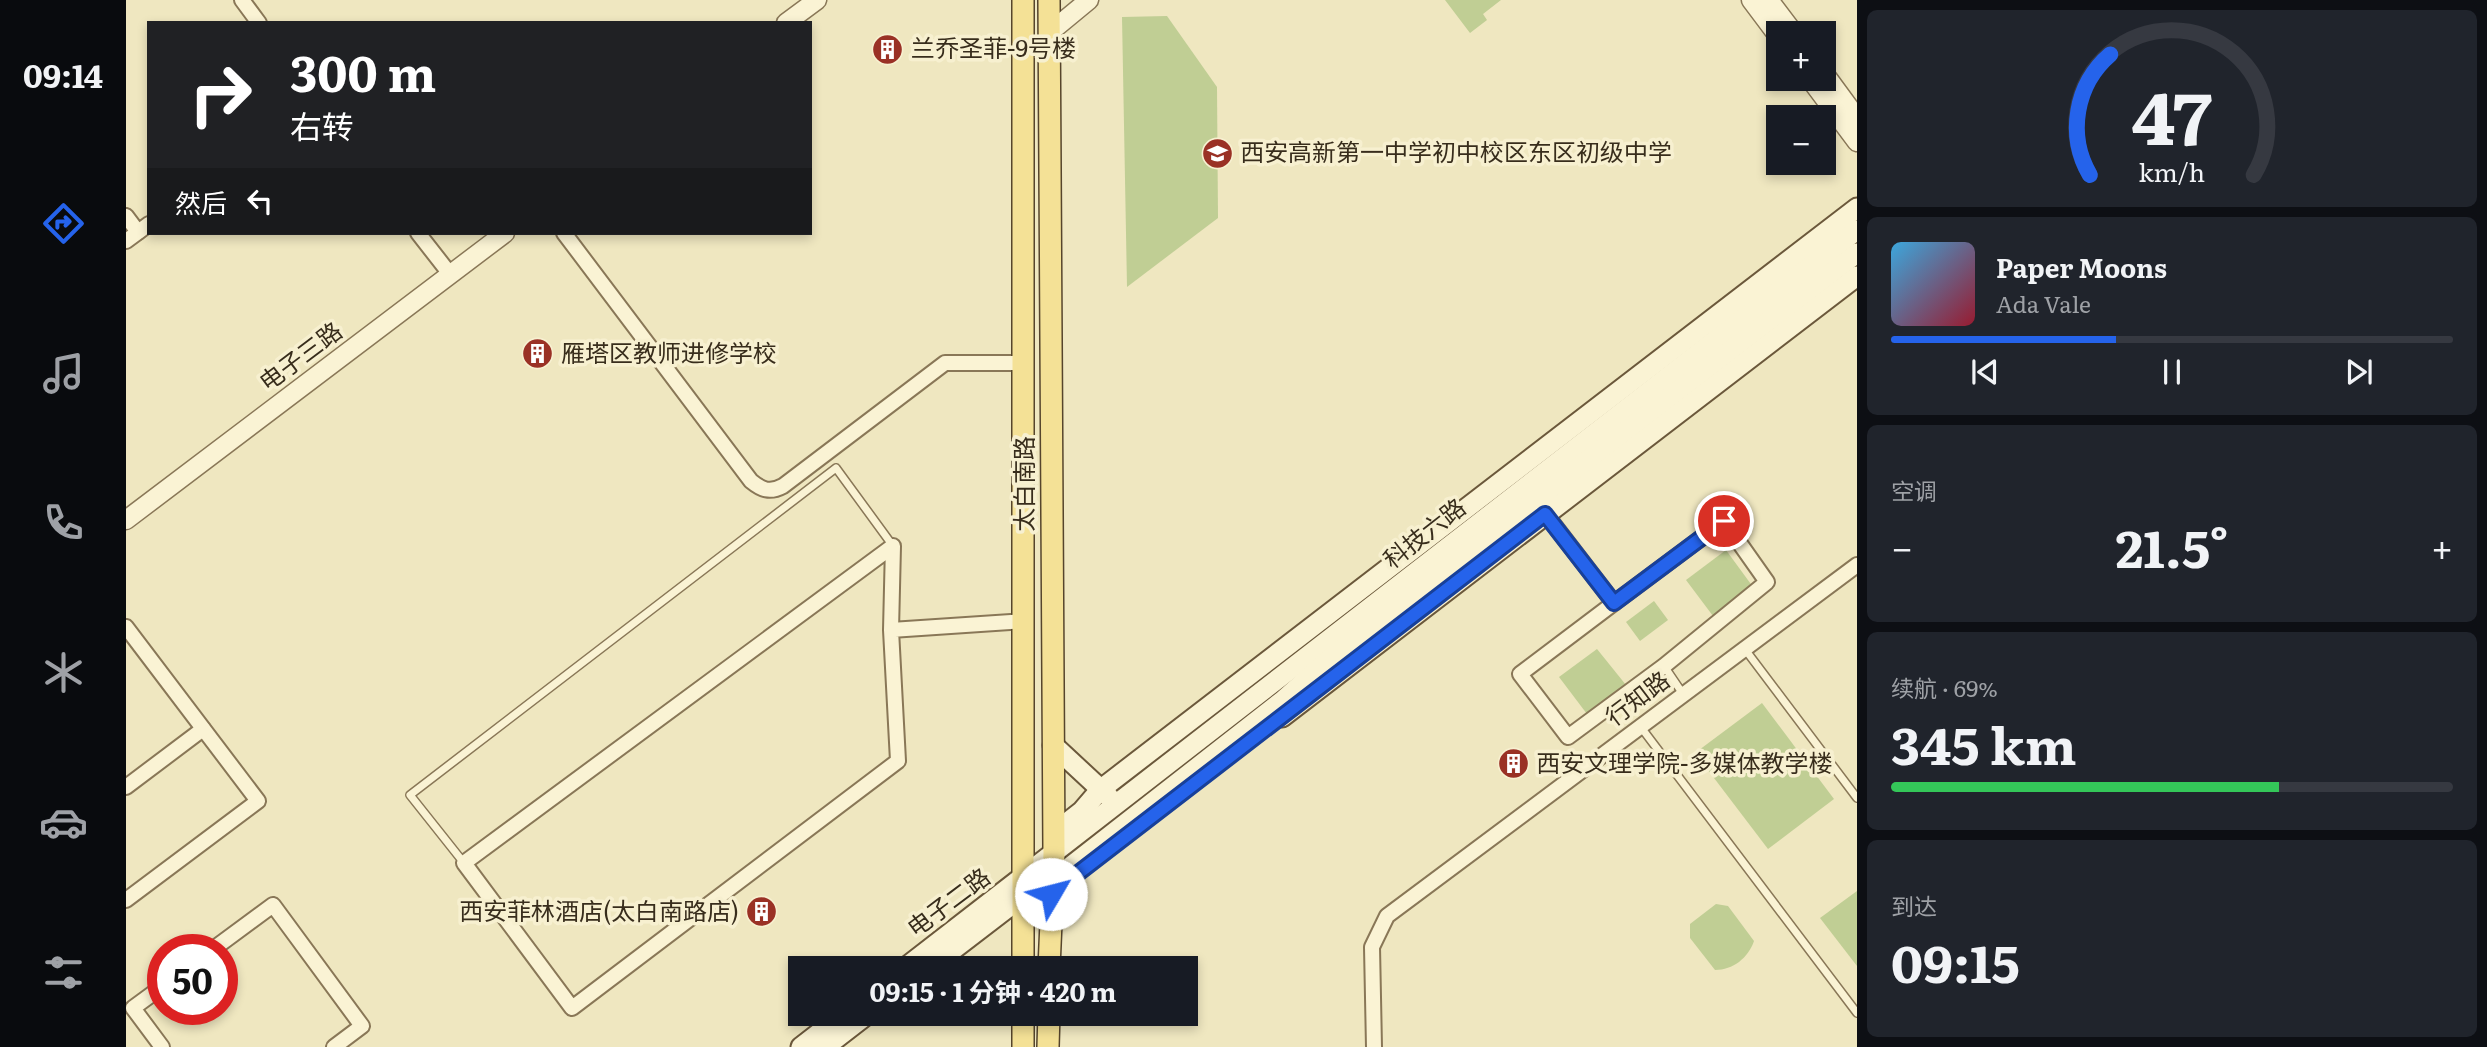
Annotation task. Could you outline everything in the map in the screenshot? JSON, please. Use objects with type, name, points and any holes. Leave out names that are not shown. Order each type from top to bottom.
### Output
[{"type":"main road","name":"太白南路","points":[[1023,0],[1023,956]]},
{"type":"main road","name":"太白南路","points":[[1049,956],[1054,844],[1049,33],[1053,3]]},
{"type":"main road","points":[[1054,844],[1100,790],[1857,208]]},
{"type":"main road","name":"科技六路","points":[[1535,500],[1857,230]]},
{"type":"main road","name":"科技六路","points":[[1023,887],[1054,844],[1118,803],[1535,500],[1857,253]]},
{"type":"main road","points":[[1023,887],[1051,887],[1535,500],[1857,276]]},
{"type":"main road","points":[[1053,745],[1100,790],[1118,803]]},
{"type":"main road","name":"电子二路","points":[[922,956],[1023,887]]},
{"type":"main road","name":"电子二路","points":[[943,956],[1023,887]]},
{"type":"main road","points":[[801,1047],[828,1026]]},
{"type":"main road","points":[[825,1047],[853,1026]]},
{"type":"main road","points":[[1023,1026],[1023,1047]]},
{"type":"main road","points":[[1048,1026],[1048,1047]]},
{"type":"street","points":[[242,0],[258,21]]},
{"type":"street","points":[[789,21],[817,0]]},
{"type":"street","points":[[1049,33],[1088,0]]},
{"type":"street","points":[[1751,0],[1767,21]]},
{"type":"street","points":[[1769,0],[1785,21]]},
{"type":"street","points":[[1836,89],[1857,118]]},
{"type":"street","points":[[1819,91],[1857,142]]},
{"type":"street","points":[[126,216],[143,228],[126,241]]},
{"type":"street","points":[[420,235],[450,274]]},
{"type":"street","name":"电子三路","points":[[126,520],[502,235]]},
{"type":"street","points":[[566,235],[743,470],[762,490],[774,491],[783,486],[945,363],[1024,363]]},
{"type":"street","points":[[1535,500],[1614,603]]},
{"type":"street","points":[[1724,521],[1767,582],[1664,666],[1568,737],[1520,674],[1614,603],[1724,521]]},
{"type":"street","points":[[893,546],[891,630],[898,761],[572,1008],[464,863],[893,546]]},
{"type":"street","name":"行知路","points":[[1374,1047],[1372,947],[1387,916],[1857,565]]},
{"type":"street","points":[[891,630],[1024,621]]},
{"type":"street","points":[[126,628],[258,801],[126,900]]},
{"type":"street","points":[[126,787],[203,729]]},
{"type":"street","points":[[234,934],[273,905],[362,1026],[334,1047]]},
{"type":"street","points":[[147,998],[133,1008],[162,1047]]},
{"type":"lane","points":[[464,863],[410,795],[836,468],[893,546]]},
{"type":"lane","points":[[1744,648],[1857,798]]},
{"type":"lane","points":[[1664,666],[1683,694]]},
{"type":"lane","points":[[1640,726],[1857,1013]]},
{"type":"green space","points":[[1445,0],[1501,0],[1483,14],[1487,20],[1470,33]]},
{"type":"green space","points":[[1167,16],[1217,87],[1218,218],[1127,287],[1122,17]]},
{"type":"green space","points":[[1726,550],[1753,587],[1713,616],[1686,580]]},
{"type":"green space","points":[[1654,601],[1668,620],[1640,641],[1626,622]]},
{"type":"green space","points":[[1597,649],[1626,685],[1587,714],[1559,677]]},
{"type":"green space","points":[[1762,703],[1834,799],[1768,849],[1695,753]]},
{"type":"green space","points":[[1857,891],[1857,966],[1820,918]]},
{"type":"green space","points":[[1716,904],[1728,906],[1754,941],[1739,962],[1728,968],[1715,970],[1690,938],[1690,924]]},
{"type":"place","name":"兰乔圣菲-9号楼","points":[[888,49]]},
{"type":"place","name":"西安高新第一中学初中校区东区初级中学","points":[[1217,153]]},
{"type":"place","name":"雁塔区教师进修学校","points":[[538,354]]},
{"type":"place","name":"西安文理学院-多媒体教学楼","points":[[1513,764]]},
{"type":"place","name":"西安菲林酒店(太白南路店)","points":[[762,912]]},
{"type":"route","points":[[1051,894],[1545,514],[1614,603],[1724,521]]}]
